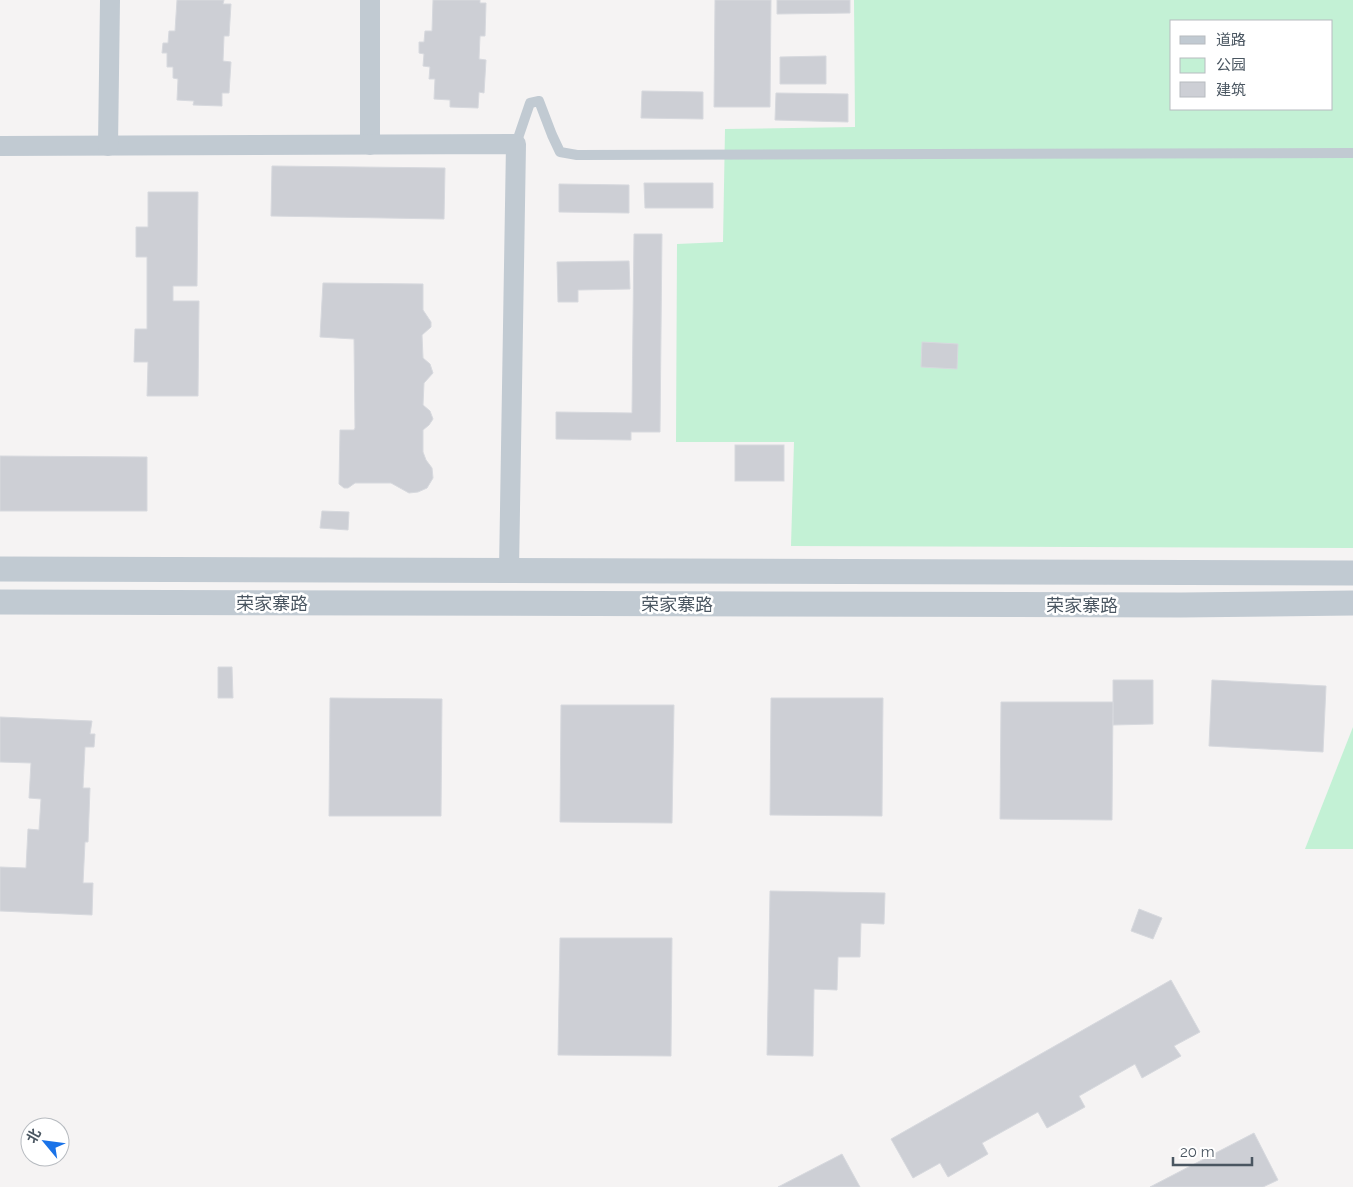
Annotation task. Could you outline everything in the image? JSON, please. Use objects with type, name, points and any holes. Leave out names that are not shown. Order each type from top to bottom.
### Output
[{"type":"street","points":[[108,146],[110,0]]},
{"type":"street","points":[[370,0],[370,145]]},
{"type":"street","points":[[0,146],[516,144],[509,570]]},
{"type":"street","name":"荣家寨路","points":[[0,569],[1353,573]]},
{"type":"street","name":"荣家寨路","points":[[0,602],[1142,605],[1353,603]]},
{"type":"lane","points":[[516,144],[530,103],[539,101],[560,152],[576,155],[1353,153]]},
{"type":"green space","points":[[854,0],[1353,0],[1353,548],[791,546],[794,442],[676,442],[677,244],[723,242],[725,129],[855,127]]},
{"type":"green space","points":[[1353,727],[1353,849],[1305,849]]},
{"type":"building","points":[[177,0],[224,0],[223,4],[231,4],[229,36],[224,36],[223,61],[231,62],[229,93],[222,93],[222,106],[193,105],[194,101],[177,100],[178,79],[173,78],[173,67],[167,67],[167,53],[162,53],[163,43],[168,43],[169,31],[175,31]]},
{"type":"building","points":[[433,0],[480,0],[480,3],[486,3],[485,36],[480,36],[479,59],[486,60],[484,93],[479,92],[478,108],[450,107],[450,100],[434,99],[435,79],[429,79],[430,67],[423,66],[424,54],[419,53],[419,42],[424,42],[425,31],[432,31]]},
{"type":"building","points":[[715,0],[771,0],[770,107],[714,107]]},
{"type":"building","points":[[777,0],[850,0],[850,13],[777,14]]},
{"type":"building","points":[[826,56],[826,84],[780,84],[780,57]]},
{"type":"building","points":[[642,91],[703,92],[703,119],[641,118]]},
{"type":"building","points":[[776,93],[848,94],[848,122],[775,120]]},
{"type":"building","points":[[272,166],[445,168],[444,219],[271,216]]},
{"type":"building","points":[[644,183],[713,183],[713,208],[645,208]]},
{"type":"building","points":[[559,184],[629,185],[629,213],[559,212]]},
{"type":"building","points":[[148,192],[198,192],[197,286],[173,286],[173,301],[199,301],[198,396],[147,396],[148,362],[134,362],[135,329],[147,329],[147,257],[136,257],[136,227],[148,227]]},
{"type":"building","points":[[634,234],[662,234],[660,432],[631,432],[631,440],[556,439],[556,412],[632,413]]},
{"type":"building","points":[[629,261],[630,289],[578,290],[578,302],[558,302],[557,262]]},
{"type":"building","points":[[323,283],[423,284],[423,310],[431,322],[431,327],[422,335],[423,358],[430,364],[433,373],[424,383],[423,405],[430,411],[433,419],[423,430],[423,452],[432,468],[433,478],[427,488],[409,493],[391,483],[355,483],[348,488],[344,488],[339,484],[340,430],[354,430],[355,428],[354,339],[320,337]]},
{"type":"building","points":[[922,342],[958,344],[957,369],[921,367]]},
{"type":"building","points":[[735,445],[784,445],[784,481],[735,481]]},
{"type":"building","points":[[0,456],[147,457],[147,511],[0,511]]},
{"type":"building","points":[[322,511],[349,512],[348,530],[320,528]]},
{"type":"building","points":[[218,667],[232,667],[233,698],[218,698]]},
{"type":"building","points":[[1113,680],[1153,680],[1153,724],[1113,725]]},
{"type":"building","points":[[1212,680],[1326,686],[1323,752],[1209,746]]},
{"type":"building","points":[[330,698],[442,699],[441,816],[329,816]]},
{"type":"building","points":[[771,698],[883,698],[882,816],[770,815]]},
{"type":"building","points":[[1001,702],[1113,702],[1112,820],[1000,819]]},
{"type":"building","points":[[561,705],[674,705],[672,823],[560,822]]},
{"type":"building","points":[[0,717],[92,721],[90,734],[95,734],[94,747],[85,747],[83,788],[90,788],[88,842],[85,842],[83,883],[93,883],[92,915],[0,911],[0,867],[26,868],[28,829],[39,830],[41,799],[29,798],[31,763],[0,762]]},
{"type":"building","points":[[770,891],[885,893],[884,924],[861,923],[860,957],[838,957],[837,990],[814,989],[813,1056],[767,1055]]},
{"type":"building","points":[[1139,909],[1162,918],[1153,939],[1131,931]]},
{"type":"building","points":[[560,938],[672,938],[671,1056],[558,1055]]},
{"type":"building","points":[[1171,980],[1200,1032],[1174,1046],[1181,1056],[1142,1078],[1135,1064],[1079,1096],[1085,1107],[1047,1128],[1038,1112],[982,1143],[988,1154],[948,1177],[940,1163],[913,1178],[891,1139]]},
{"type":"building","points":[[1254,1133],[1278,1180],[1263,1187],[1150,1187]]},
{"type":"building","points":[[842,1154],[860,1187],[778,1187]]}]
